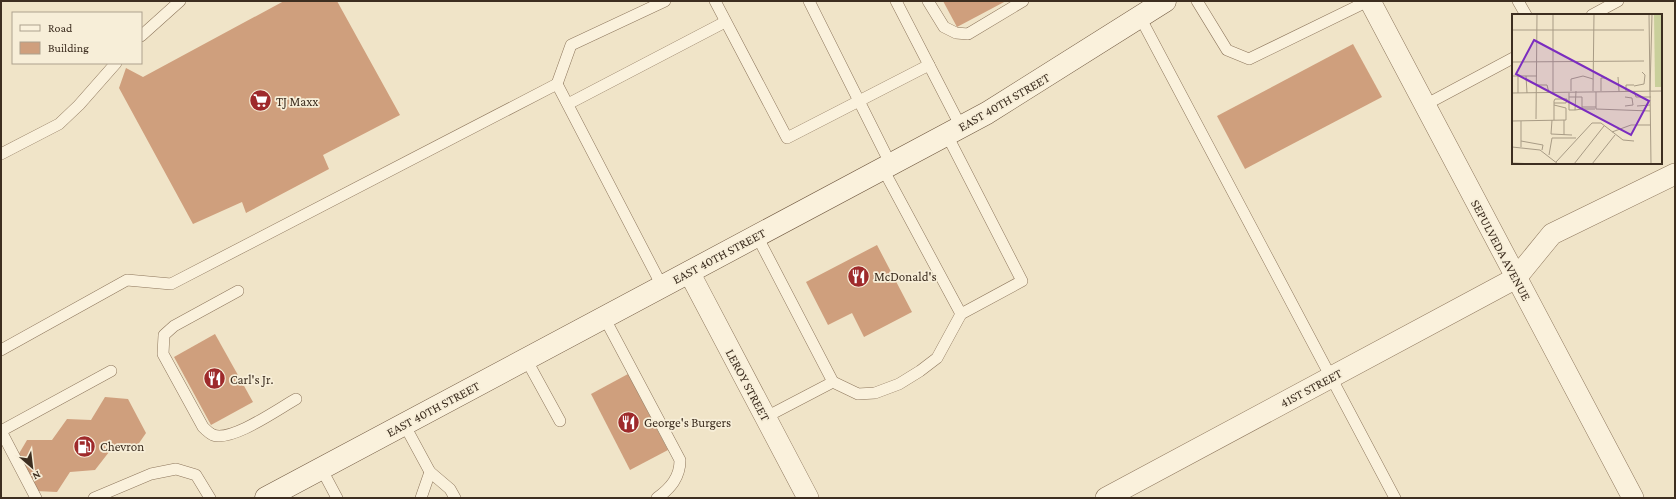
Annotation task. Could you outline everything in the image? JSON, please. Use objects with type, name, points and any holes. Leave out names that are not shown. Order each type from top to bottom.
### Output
[{"type":"main road","name":"EAST 40TH STREET","points":[[266,498],[954,131],[1052,74],[1165,1]]},
{"type":"street","name":"SEPULVEDA AVENUE","points":[[1369,1],[1633,498]]},
{"type":"street","points":[[1516,278],[1552,234],[1675,174]]},
{"type":"street","name":"LEROY STREET","points":[[689,272],[808,498]]},
{"type":"street","name":"41ST STREET","points":[[1106,498],[1516,278]]},
{"type":"lane","points":[[142,35],[180,1]]},
{"type":"lane","points":[[1,350],[127,280],[171,284],[557,84],[571,45],[665,1]]},
{"type":"lane","points":[[715,1],[787,138],[929,65]]},
{"type":"lane","points":[[809,1],[859,101],[887,167],[961,314]]},
{"type":"lane","points":[[756,236],[833,382],[858,394],[875,393],[899,384],[937,358],[961,314],[1022,282],[954,131],[929,65],[896,1]]},
{"type":"lane","points":[[928,1],[944,28],[956,33],[968,34],[1023,1]]},
{"type":"lane","points":[[1197,1],[1227,50],[1249,59],[1369,1]]},
{"type":"lane","points":[[1518,1],[1525,14]]},
{"type":"lane","points":[[1594,14],[1618,1]]},
{"type":"lane","points":[[1140,17],[1395,498]]},
{"type":"lane","points":[[568,104],[725,22]]},
{"type":"lane","points":[[1425,105],[1512,59]]},
{"type":"lane","points":[[1,154],[59,124],[79,105],[115,64]]},
{"type":"lane","points":[[557,84],[662,286]]},
{"type":"lane","points":[[238,291],[174,326],[164,335],[163,354],[203,427],[212,435],[221,436],[233,433],[296,399]]},
{"type":"lane","points":[[604,317],[680,460],[680,470],[675,480],[668,490],[657,498]]},
{"type":"lane","points":[[526,359],[560,421]]},
{"type":"lane","points":[[36,498],[1,431],[111,371]]},
{"type":"lane","points":[[766,417],[833,382]]},
{"type":"lane","points":[[404,424],[430,472],[450,489],[455,498]]},
{"type":"lane","points":[[94,498],[151,474],[176,468],[196,475],[210,498]]},
{"type":"lane","points":[[321,468],[337,498]]},
{"type":"lane","points":[[421,498],[430,472]]},
{"type":"building","name":"TJ Maxx","points":[[284,1],[337,1],[400,115],[323,155],[329,169],[246,213],[242,202],[193,224],[119,88],[126,68],[143,77]]},
{"type":"building","points":[[943,1],[1006,1],[957,27]]},
{"type":"building","points":[[1353,44],[1382,97],[1245,169],[1217,116]]},
{"type":"building","points":[[877,245],[912,312],[864,337],[852,313],[828,325],[806,282]]},
{"type":"building","name":"Carl's Jr.","points":[[215,334],[253,402],[211,425],[174,357]]},
{"type":"building","name":"George's Burgers","points":[[628,374],[668,450],[630,470],[591,394]]},
{"type":"building","points":[[105,397],[128,399],[146,433],[135,449],[109,452],[95,470],[70,472],[57,492],[36,491],[17,457],[27,440],[52,440],[67,419],[91,420]]},
{"type":"place","name":"TJ Maxx","points":[[260,101]]},
{"type":"place","name":"McDonald's","points":[[858,276]]},
{"type":"place","name":"Carl's Jr.","points":[[214,379]]},
{"type":"place","name":"George's Burgers","points":[[629,422]]},
{"type":"place","name":"Chevron","points":[[84,446]]}]
